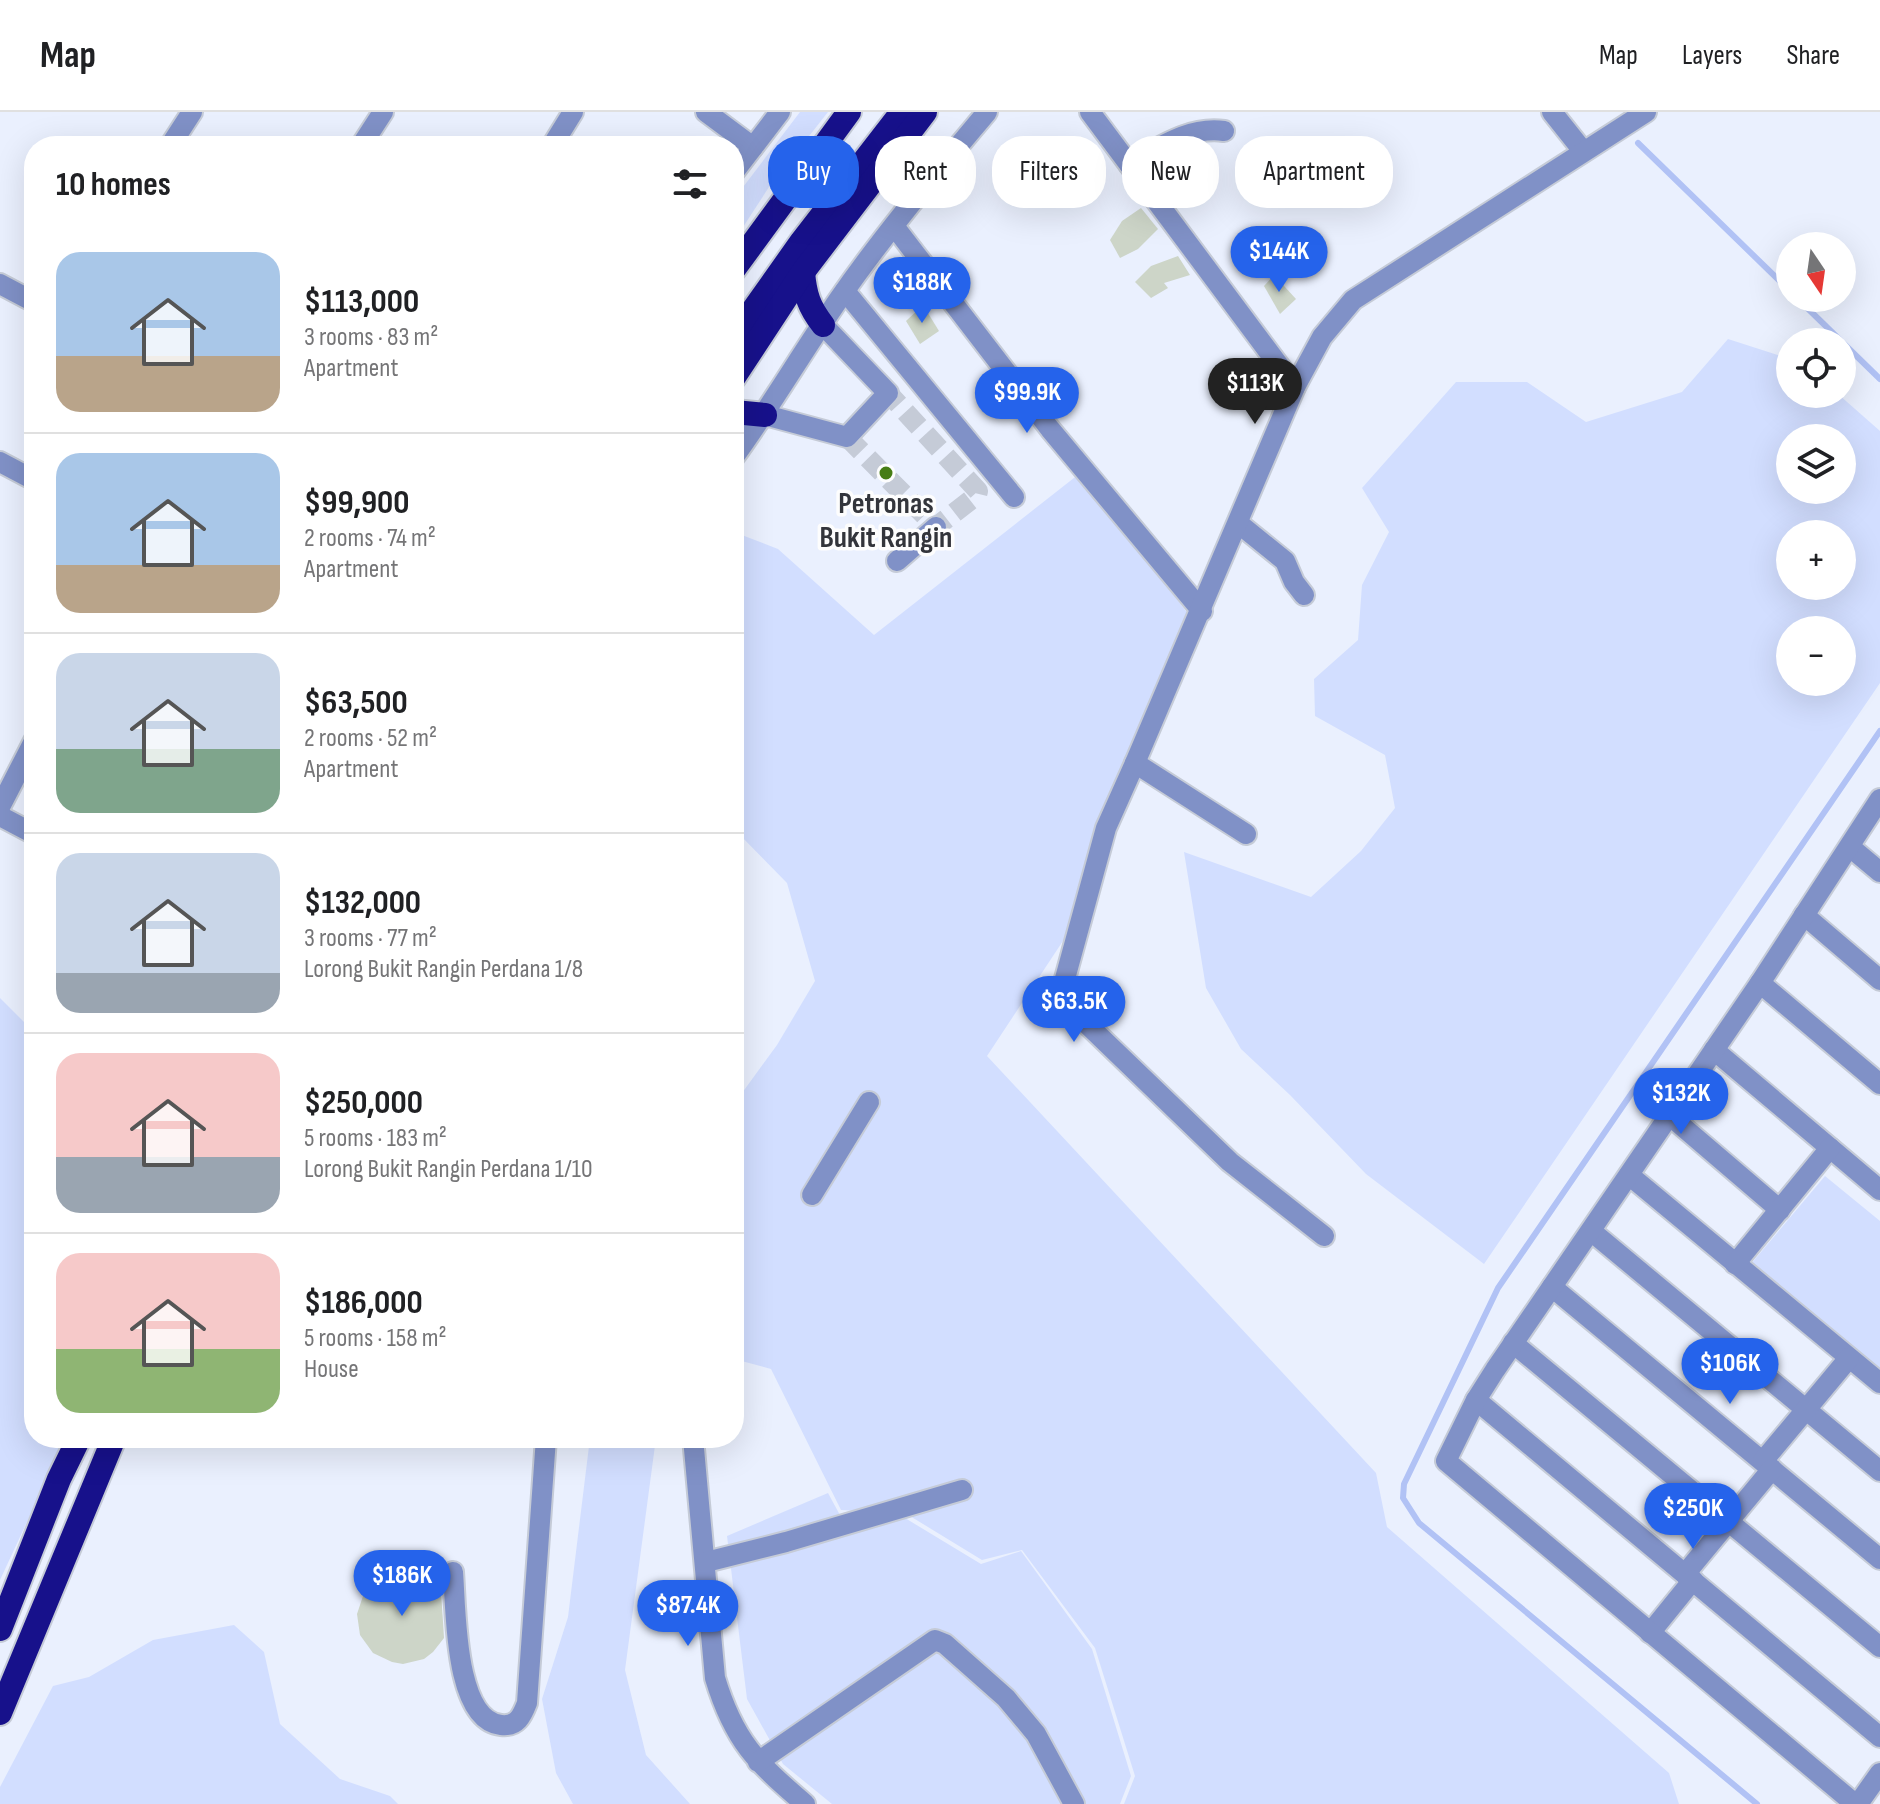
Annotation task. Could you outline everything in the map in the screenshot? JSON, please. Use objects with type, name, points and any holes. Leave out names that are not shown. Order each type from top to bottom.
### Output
[{"type":"highway","points":[[744,255],[849,112]]},
{"type":"highway","points":[[744,323],[802,241],[902,112]]},
{"type":"highway","points":[[744,362],[803,272],[925,112]]},
{"type":"highway","points":[[803,272],[810,309],[823,325]]},
{"type":"highway","points":[[744,413],[765,415]]},
{"type":"highway","points":[[0,1629],[74,1448]]},
{"type":"highway","points":[[0,1713],[110,1448]]},
{"type":"street","points":[[176,136],[192,112]]},
{"type":"street","points":[[367,136],[383,112]]},
{"type":"street","points":[[563,136],[573,112]]},
{"type":"street","points":[[706,112],[738,136]]},
{"type":"street","points":[[744,159],[780,112]]},
{"type":"street","points":[[744,443],[845,291],[987,112]]},
{"type":"street","points":[[1090,112],[1122,155]]},
{"type":"street","points":[[1552,112],[1583,151]]},
{"type":"street","points":[[1324,1236],[1230,1162],[1063,1001],[1063,986],[1106,828],[1202,611],[1295,387],[1322,337],[1343,309],[1646,112]]},
{"type":"street","points":[[1182,136],[1208,129],[1224,131]]},
{"type":"street","points":[[744,140],[753,147]]},
{"type":"street","points":[[1162,208],[1295,387]]},
{"type":"street","points":[[894,226],[1050,429],[1202,611]]},
{"type":"street","points":[[0,284],[24,297]]},
{"type":"street","points":[[845,291],[1014,497]]},
{"type":"street","points":[[765,415],[847,437],[888,393],[823,325]]},
{"type":"street","points":[[2,467],[24,476]]},
{"type":"street","points":[[1238,523],[1285,561],[1304,595]]},
{"type":"street","points":[[897,561],[936,527]]},
{"type":"street","points":[[0,807],[24,760]]},
{"type":"street","points":[[1135,763],[1246,834]]},
{"type":"street","points":[[1880,799],[1760,983],[1513,1343],[1476,1400],[1446,1462],[1856,1804],[1880,1773]]},
{"type":"street","points":[[0,816],[24,829]]},
{"type":"street","points":[[1850,847],[1880,872]]},
{"type":"street","points":[[1804,915],[1880,980]]},
{"type":"street","points":[[1760,983],[1880,1084]]},
{"type":"street","points":[[1714,1050],[1880,1190]]},
{"type":"street","points":[[812,1195],[869,1102]]},
{"type":"street","points":[[1669,1115],[1780,1210]]},
{"type":"street","points":[[1735,1264],[1830,1148]]},
{"type":"street","points":[[1629,1175],[1880,1383]]},
{"type":"street","points":[[1591,1231],[1880,1471]]},
{"type":"street","points":[[1552,1287],[1880,1559]]},
{"type":"street","points":[[1513,1343],[1880,1647]]},
{"type":"street","points":[[1650,1633],[1807,1409],[1849,1358]]},
{"type":"street","points":[[1476,1400],[1880,1737]]},
{"type":"street","points":[[453,1572],[461,1675],[468,1694],[482,1714],[495,1724],[509,1726],[521,1718],[527,1703],[545,1448]]},
{"type":"street","points":[[694,1448],[715,1678],[724,1707],[736,1733],[758,1762],[805,1804]]},
{"type":"street","points":[[706,1562],[786,1542],[962,1490]]},
{"type":"street","points":[[758,1762],[935,1640],[945,1644],[1006,1698],[1036,1734],[1074,1804]]},
{"type":"shaded area","points":[[800,112],[828,112],[809,136],[782,136]]},
{"type":"shaded area","points":[[768,154],[768,189],[744,226],[744,186]]},
{"type":"shaded area","points":[[1728,339],[1776,354],[1776,408],[1854,408],[1880,431],[1880,683],[1484,1264],[1366,1174],[1241,1049],[1206,988],[1184,852],[1311,897],[1361,851],[1395,808],[1385,755],[1315,716],[1314,679],[1358,640],[1362,585],[1389,532],[1362,488],[1456,382],[1527,382],[1586,422],[1682,392]]},
{"type":"shaded area","points":[[1079,474],[1189,615],[1088,903],[987,1056],[1376,1473],[1387,1527],[1669,1773],[1679,1804],[1124,1804],[1135,1776],[1095,1648],[1022,1550],[982,1560],[905,1513],[841,1510],[771,1369],[744,1362],[744,1090],[777,1045],[815,981],[787,883],[744,839],[744,536],[778,549],[874,635]]},
{"type":"shaded area","points":[[0,998],[24,1022],[24,1448],[61,1448],[0,1580]]},
{"type":"shaded area","points":[[1825,1176],[1880,1221],[1880,1372],[1750,1265]]},
{"type":"shaded area","points":[[589,1448],[655,1448],[625,1670],[646,1755],[690,1804],[573,1804],[556,1773],[542,1699],[568,1617]]},
{"type":"shaded area","points":[[828,1493],[841,1517],[905,1518],[981,1564],[1021,1551],[1092,1649],[1131,1776],[1120,1804],[832,1804],[783,1764],[747,1699],[727,1536]]},
{"type":"shaded area","points":[[234,1625],[264,1652],[280,1724],[340,1779],[390,1796],[398,1804],[0,1804],[0,1787],[53,1686],[89,1677],[153,1640]]},
{"type":"building","points":[[1141,208],[1158,229],[1138,249],[1120,258],[1110,240],[1122,221]]},
{"type":"building","points":[[1178,256],[1190,275],[1164,283],[1168,288],[1151,298],[1135,282],[1151,266]]},
{"type":"building","points":[[1274,275],[1296,299],[1280,314],[1264,286]]},
{"type":"building","points":[[923,305],[939,331],[920,344],[906,321]]},
{"type":"building","points":[[403,1571],[425,1577],[441,1591],[444,1638],[424,1659],[403,1664],[373,1653],[360,1635],[357,1614],[364,1593],[371,1584],[391,1573]]},
{"type":"waterway","points":[[1638,143],[1776,277]]},
{"type":"waterway","points":[[1811,312],[1880,379]]},
{"type":"waterway","points":[[1757,1804],[1419,1523],[1403,1498],[1404,1484],[1498,1288],[1880,731]]},
{"type":"tunnel","points":[[847,437],[936,527],[977,495],[978,491],[888,393]]},
{"type":"place","name":"Petronas Bukit Rangin","points":[[886,473]]}]
